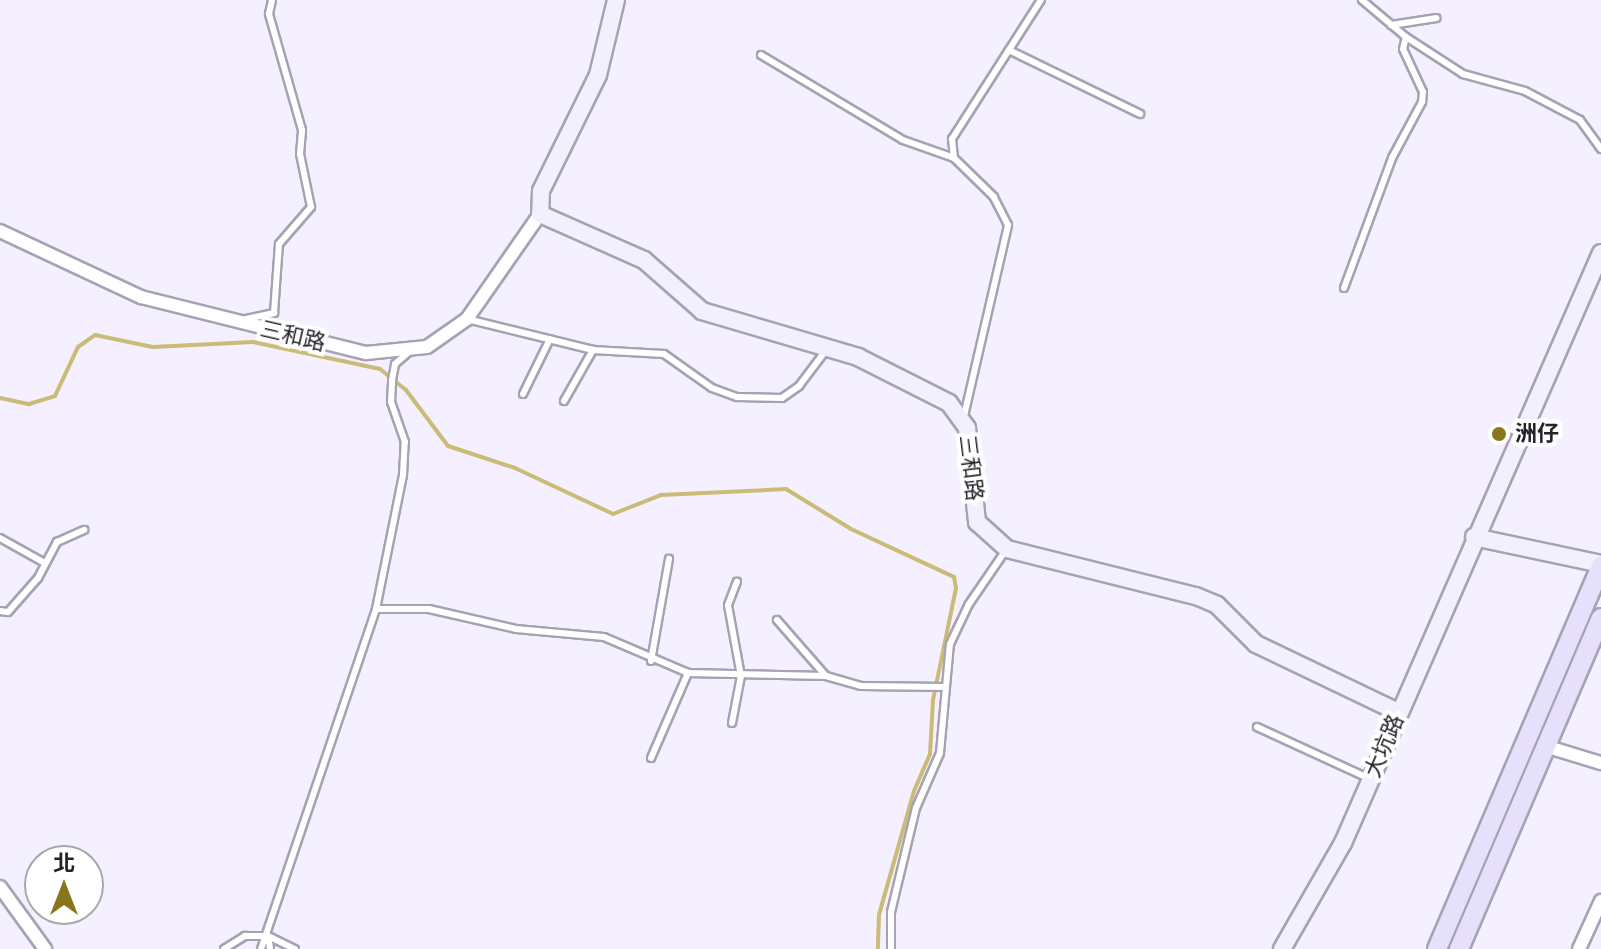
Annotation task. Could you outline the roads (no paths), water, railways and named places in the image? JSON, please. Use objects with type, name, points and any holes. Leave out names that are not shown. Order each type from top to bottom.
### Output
[{"type":"main road","name":"三和路","points":[[616,0],[598,75],[547,177],[540,214],[644,260],[702,311],[897,374],[949,403],[963,419],[973,454],[977,522],[1007,549],[1196,596],[1217,605],[1256,644],[1398,712]]},
{"type":"main road","name":"大坑路","points":[[1282,949],[1343,843],[1474,537],[1601,253]]},
{"type":"main road","points":[[1437,949],[1601,565],[1474,537]]},
{"type":"main road","points":[[1459,949],[1601,618]]},
{"type":"street","name":"三和路","points":[[0,231],[141,297],[227,321],[366,353],[427,347],[467,319],[540,214]]},
{"type":"street","points":[[1545,746],[1601,763]]},
{"type":"street","points":[[0,887],[45,949]]},
{"type":"street","points":[[1579,949],[1601,901]]},
{"type":"lane","points":[[227,321],[274,313],[279,244],[311,207],[300,154],[302,130],[269,14],[272,0]]},
{"type":"lane","points":[[954,158],[952,139],[1041,0]]},
{"type":"lane","points":[[1362,0],[1406,37],[1463,74],[1525,91],[1580,120],[1601,149]]},
{"type":"lane","points":[[1391,25],[1436,18]]},
{"type":"lane","points":[[1344,288],[1392,158],[1422,102],[1423,92],[1403,49],[1406,37]]},
{"type":"lane","points":[[1009,50],[1140,114]]},
{"type":"lane","points":[[761,55],[903,140],[954,158],[994,197],[1008,225],[963,419]]},
{"type":"lane","points":[[467,319],[593,350],[664,354],[712,388],[762,398],[782,398],[799,386],[827,349]]},
{"type":"lane","points":[[523,394],[550,339]]},
{"type":"lane","points":[[261,949],[268,936],[376,609],[403,475],[405,442],[391,402],[392,380],[395,364],[412,350]]},
{"type":"lane","points":[[564,401],[593,350]]},
{"type":"lane","points":[[0,611],[8,612],[38,578],[43,562],[57,542],[84,530]]},
{"type":"lane","points":[[0,538],[43,562]]},
{"type":"lane","points":[[891,949],[891,912],[916,808],[940,753],[950,644],[969,604],[1007,549]]},
{"type":"lane","points":[[651,661],[669,559]]},
{"type":"lane","points":[[732,723],[741,676],[728,611],[737,582]]},
{"type":"lane","points":[[376,609],[429,609],[516,629],[604,637],[651,661],[688,673],[826,676],[861,686],[945,687]]},
{"type":"lane","points":[[777,620],[826,676]]},
{"type":"lane","points":[[651,758],[688,673]]},
{"type":"lane","points":[[1257,727],[1370,779]]},
{"type":"lane","points":[[224,949],[245,936],[268,936],[295,949]]},
{"type":"lane","points":[[268,936],[270,949]]},
{"type":"waterway","points":[[0,398],[29,404],[55,396],[78,347],[95,335],[153,347],[253,342],[380,369],[406,390],[448,446],[515,468],[613,514],[661,495],[786,489],[851,529],[954,577],[956,588],[933,700],[930,754],[914,791],[879,915],[878,949]]},
{"type":"place","name":"洲仔","points":[[1499,434]]}]
